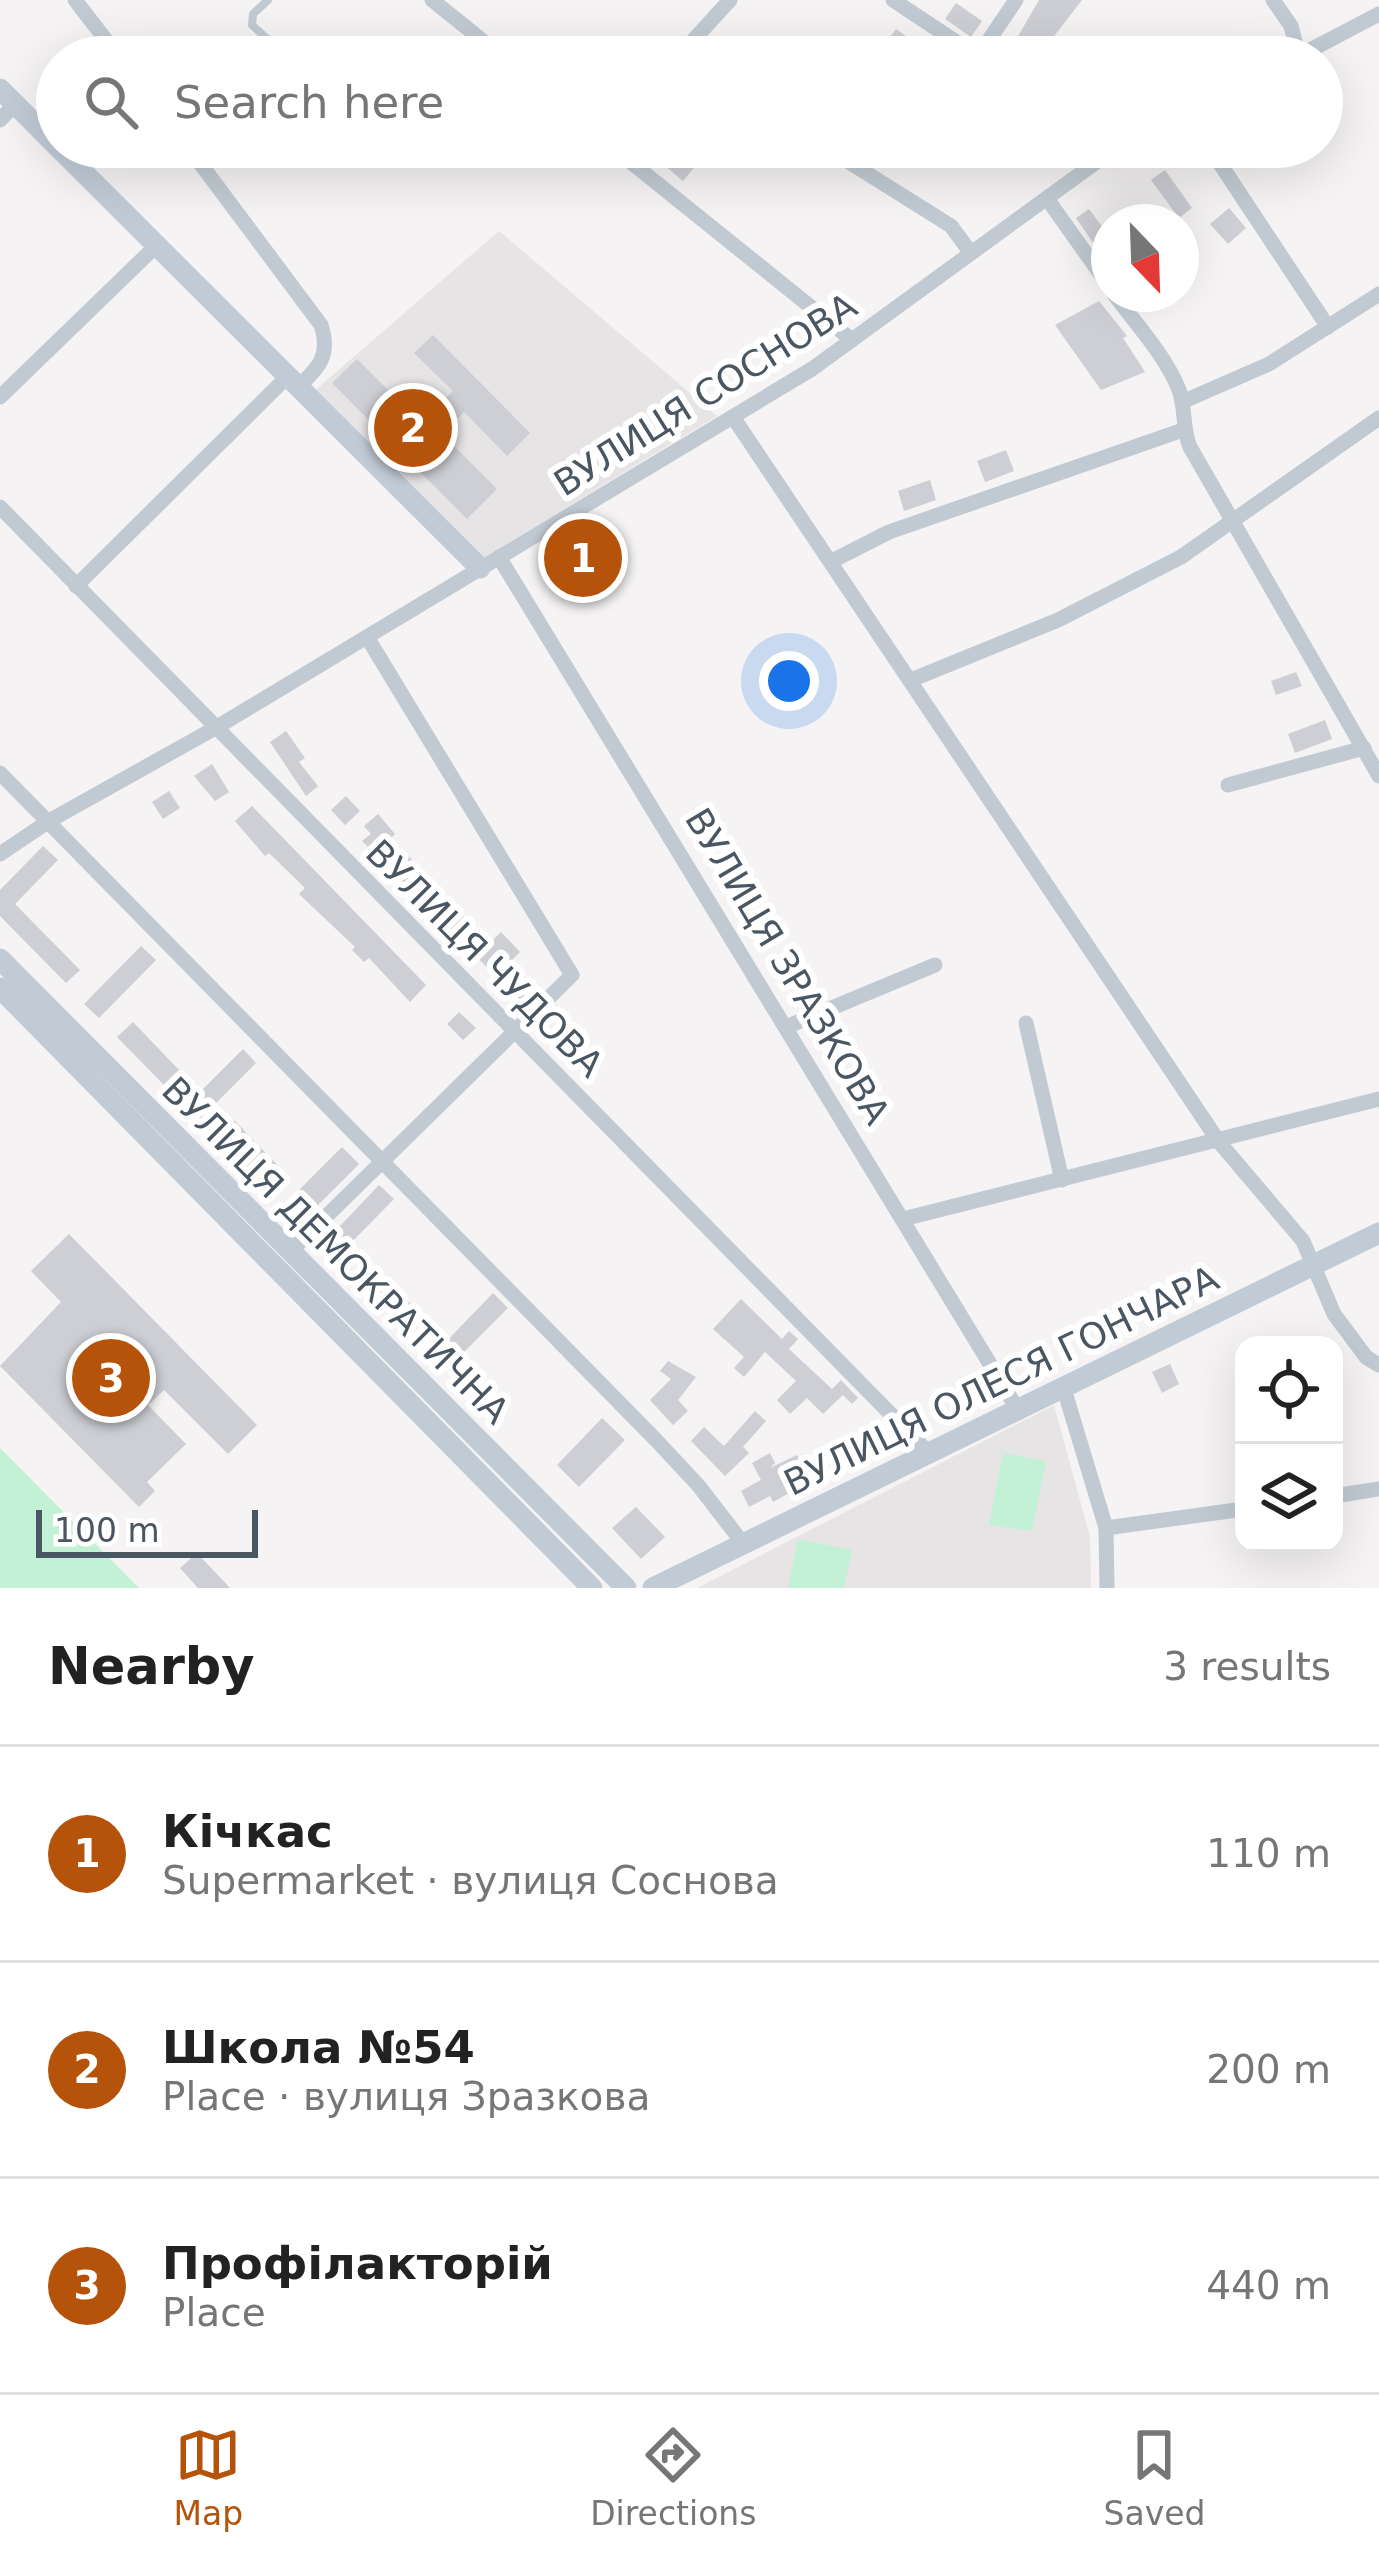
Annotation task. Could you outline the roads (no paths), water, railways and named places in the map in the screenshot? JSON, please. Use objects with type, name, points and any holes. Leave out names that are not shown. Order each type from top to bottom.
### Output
[{"type":"street","points":[[75,0],[103,36]]},
{"type":"street","points":[[432,0],[476,36]]},
{"type":"street","points":[[698,36],[730,0]]},
{"type":"street","points":[[893,0],[947,36]]},
{"type":"street","points":[[993,36],[1016,0]]},
{"type":"street","points":[[1273,0],[1293,36]]},
{"type":"street","points":[[1338,36],[1379,14]]},
{"type":"street","name":"ВУЛИЦЯ ЗРАЗКОВА","points":[[5,104],[36,130]]},
{"type":"street","name":"ВУЛИЦЯ ЗРАЗКОВА","points":[[79,168],[292,383],[490,562],[786,1027],[1018,1410]]},
{"type":"street","points":[[76,586],[292,383],[322,364],[326,351],[321,325],[204,168]]},
{"type":"street","points":[[638,168],[852,340]]},
{"type":"street","points":[[858,168],[951,226],[971,253]]},
{"type":"street","name":"ВУЛИЦЯ СОСНОВА","points":[[0,854],[733,416],[852,340],[1089,168]]},
{"type":"street","points":[[1223,168],[1328,327]]},
{"type":"street","points":[[1048,200],[1091,261]]},
{"type":"street","points":[[0,397],[157,244]]},
{"type":"street","points":[[1182,402],[1269,364],[1379,294]]},
{"type":"street","points":[[1127,312],[1170,372],[1182,402],[1184,430],[1379,776]]},
{"type":"street","points":[[733,416],[1219,1142],[1303,1241],[1334,1314],[1366,1357],[1379,1365]]},
{"type":"street","points":[[910,680],[1084,608],[1181,557],[1379,418]]},
{"type":"street","points":[[832,561],[889,532],[1184,430]]},
{"type":"street","name":"ВУЛИЦЯ ЧУДОВА","points":[[0,507],[927,1451]]},
{"type":"street","points":[[291,1251],[571,977],[571,968],[367,637]]},
{"type":"street","points":[[1228,785],[1364,748]]},
{"type":"street","points":[[0,773],[655,1439],[742,1542]]},
{"type":"street","name":"ВУЛИЦЯ ДЕМОКРАТИЧНА","points":[[0,959],[626,1588]]},
{"type":"street","points":[[786,1027],[935,965]]},
{"type":"street","name":"ВУЛИЦЯ ДЕМОКРАТИЧНА","points":[[0,988],[592,1588]]},
{"type":"street","points":[[1026,1023],[1061,1180]]},
{"type":"street","points":[[904,1219],[1379,1099]]},
{"type":"street","name":"ВУЛИЦЯ ОЛЕСЯ ГОНЧАРА","points":[[653,1588],[1379,1233]]},
{"type":"street","points":[[1064,1388],[1106,1528],[1107,1588]]},
{"type":"street","points":[[1343,1495],[1379,1490]]},
{"type":"street","points":[[1106,1528],[1235,1510]]},
{"type":"lane","points":[[264,36],[252,25],[253,14],[268,0]]},
{"type":"place","name":"Школа №54","points":[[413,428]]},
{"type":"place","name":"Кічкас","points":[[583,558]]},
{"type":"place","name":"Профілакторій","points":[[111,1378]]}]
